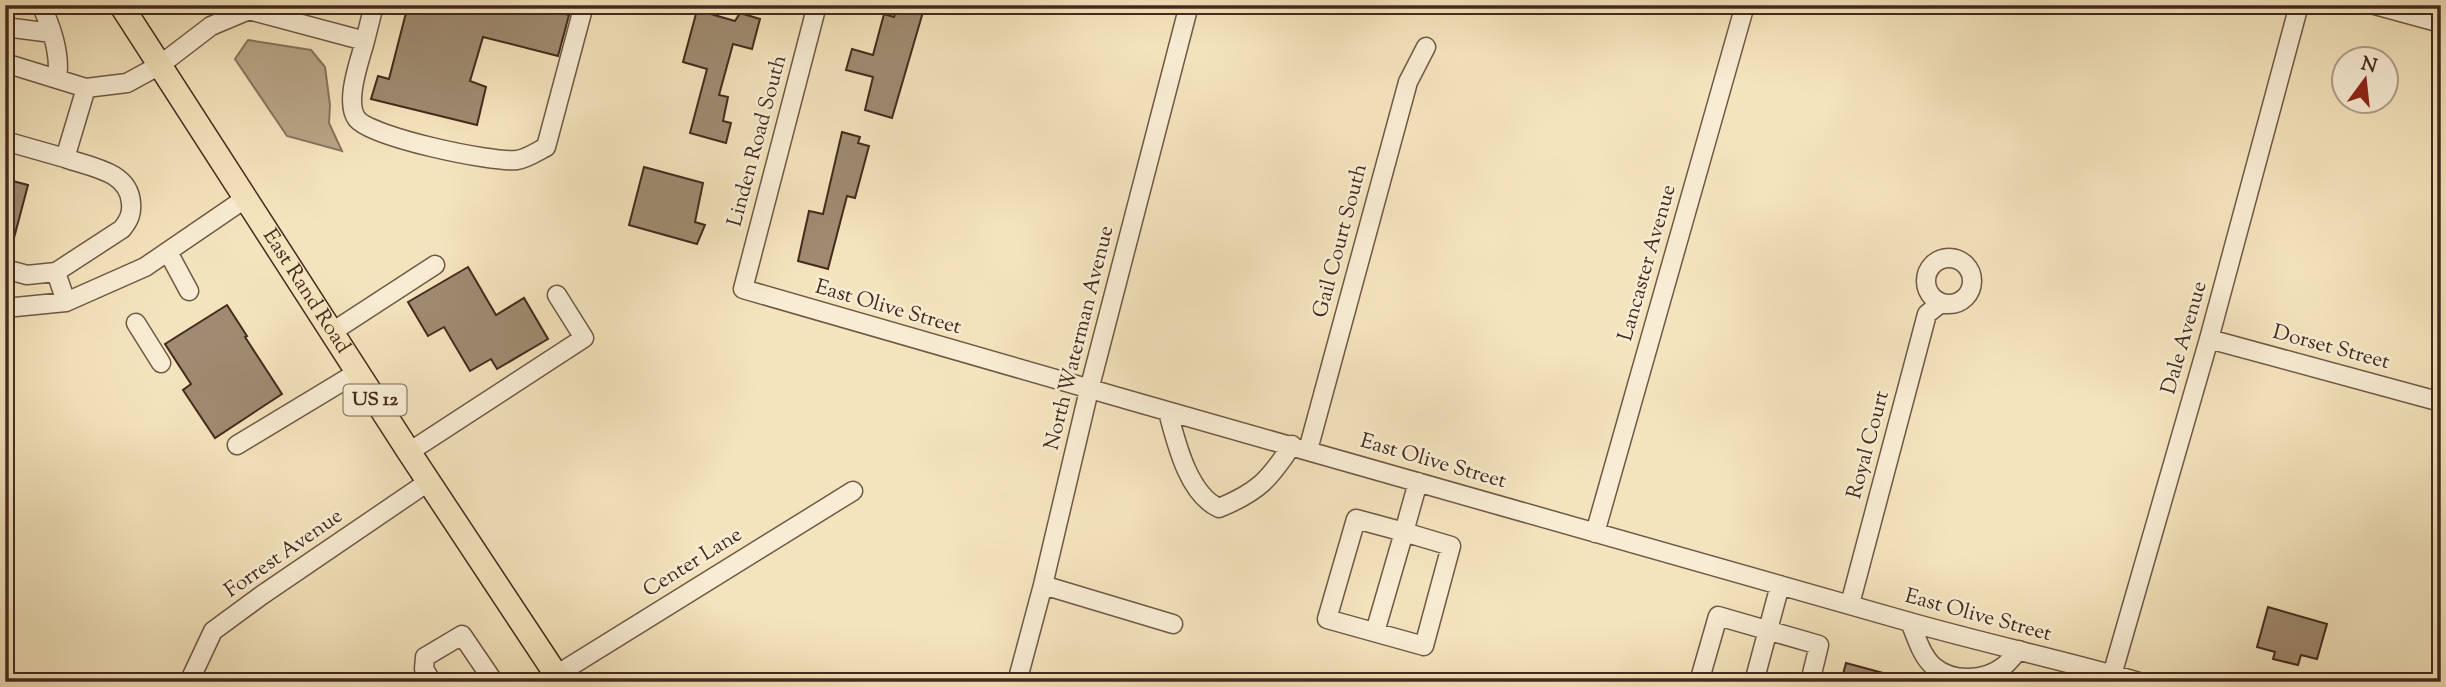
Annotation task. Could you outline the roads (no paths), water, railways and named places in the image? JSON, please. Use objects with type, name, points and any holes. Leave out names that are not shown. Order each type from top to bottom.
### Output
[{"type":"main road","name":"East Rand Road","points":[[121,5],[554,679]]},
{"type":"street","points":[[41,5],[52,33],[59,67],[57,79]]},
{"type":"street","points":[[374,5],[353,94],[352,107],[357,120],[377,132],[470,155],[518,160],[546,147],[584,5]]},
{"type":"street","name":"Linden Road South","points":[[743,289],[817,5]]},
{"type":"street","name":"North Waterman Avenue","points":[[1017,682],[1043,586],[1089,390],[1189,5]]},
{"type":"street","name":"Lancaster Avenue","points":[[1595,533],[1745,5]]},
{"type":"street","name":"Dale Avenue","points":[[2111,678],[2209,339],[2299,5]]},
{"type":"street","points":[[2375,5],[2441,23]]},
{"type":"street","points":[[5,63],[86,88],[127,83],[160,65],[211,26],[249,10],[365,41]]},
{"type":"street","points":[[5,27],[52,33]]},
{"type":"street","name":"Gail Court South","points":[[1168,412],[1178,449],[1194,482],[1207,502],[1219,508],[1244,498],[1271,477],[1300,447],[1408,82],[1426,47]]},
{"type":"street","points":[[65,158],[86,88]]},
{"type":"street","points":[[5,141],[114,175],[130,192],[131,210],[129,220],[122,229],[56,272],[27,275],[5,269]]},
{"type":"street","points":[[5,308],[66,302],[145,267],[246,198]]},
{"type":"street","points":[[168,252],[189,291]]},
{"type":"street","points":[[332,332],[435,265]]},
{"type":"street","points":[[56,272],[66,302]]},
{"type":"street","name":"East Olive Street","points":[[743,289],[1089,390],[1300,447],[1910,622],[2019,650],[2111,678],[2139,682]]},
{"type":"street","points":[[409,452],[584,338],[556,295]]},
{"type":"street","name":"Royal Court","points":[[1850,604],[1927,314],[1941,303]]},
{"type":"street","points":[[136,323],[161,363]]},
{"type":"street","name":"Dorset Street","points":[[2209,339],[2441,402]]},
{"type":"street","points":[[237,446],[358,372]]},
{"type":"street","name":"Forrest Avenue","points":[[189,682],[213,632],[262,595],[428,482]]},
{"type":"street","points":[[1375,632],[1418,482]]},
{"type":"street","name":"Center Lane","points":[[554,679],[853,491]]},
{"type":"street","points":[[1356,519],[1404,532],[1451,546],[1424,646],[1327,619],[1356,519]]},
{"type":"street","points":[[1754,682],[1780,585]]},
{"type":"street","points":[[1043,586],[1173,624]]},
{"type":"street","points":[[1699,682],[1718,616],[1819,645],[1810,682]]},
{"type":"street","points":[[1910,622],[1924,655],[1933,666],[1947,674],[1978,678],[2005,666],[2019,650]]},
{"type":"street","points":[[432,682],[424,669],[425,657],[462,635],[494,682]]}]
